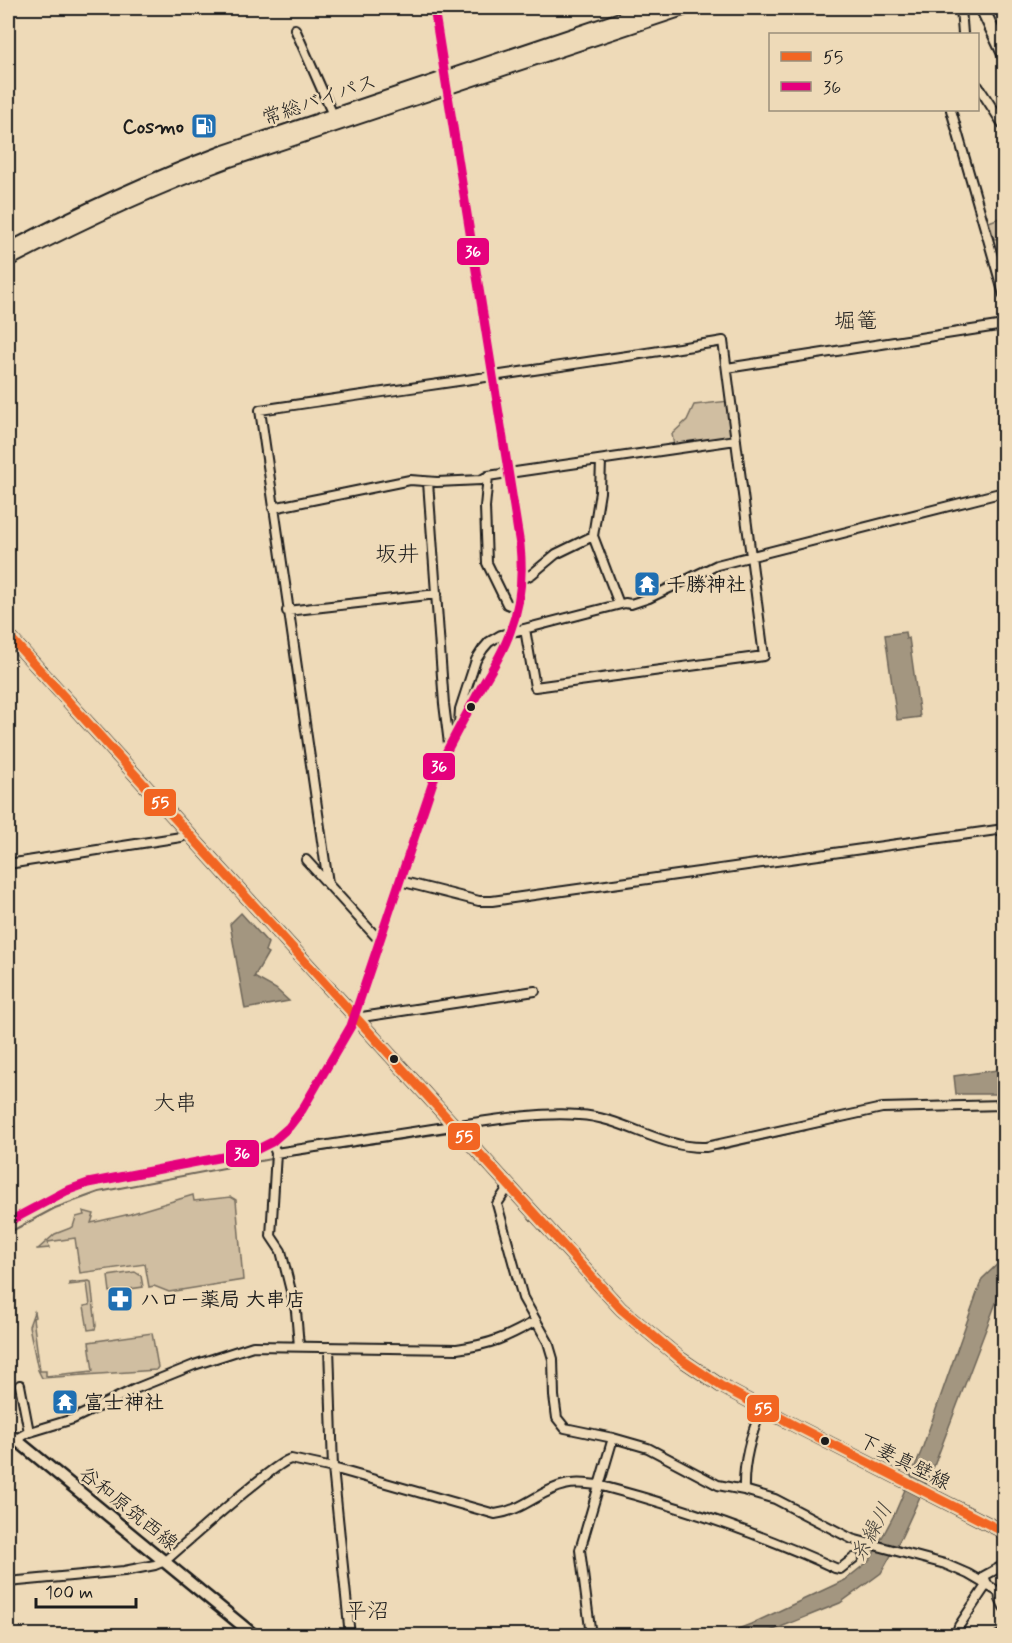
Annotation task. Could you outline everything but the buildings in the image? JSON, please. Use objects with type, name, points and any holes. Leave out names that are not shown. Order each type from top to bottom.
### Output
[{"type":"highway","name":"常総バイパス","points":[[8,261],[81,222],[180,178],[653,8]]},
{"type":"highway","name":"常総バイパス","points":[[8,250],[78,214],[176,170],[333,115],[518,64],[686,8]]},
{"type":"highway","points":[[982,8],[1005,54]]},
{"type":"main road","name":"下妻真壁線","points":[[8,635],[621,1309],[681,1359],[722,1386],[1005,1532]]},
{"type":"main road","name":"谷和原筑西線","points":[[10,1439],[255,1635]]},
{"type":"street","points":[[8,1222],[66,1191],[88,1183],[247,1153],[272,1142],[284,1133],[302,1110],[355,1018],[436,772],[449,744],[500,656],[510,633],[518,608],[521,580],[520,545],[434,8]]},
{"type":"street","points":[[961,8],[963,33]]},
{"type":"street","points":[[295,28],[333,115]]},
{"type":"street","points":[[979,87],[1005,126]]},
{"type":"street","points":[[951,111],[1005,295]]},
{"type":"street","points":[[727,368],[1005,325]]},
{"type":"street","points":[[328,884],[287,611],[260,410],[604,360],[723,340],[764,656],[535,687],[525,629]]},
{"type":"street","points":[[273,508],[410,480],[428,482],[482,480],[488,476],[508,472],[736,440]]},
{"type":"street","points":[[601,460],[600,492],[593,536],[619,604]]},
{"type":"street","points":[[488,476],[484,507],[487,563],[507,604],[518,608]]},
{"type":"street","points":[[428,482],[449,744]]},
{"type":"street","points":[[459,727],[460,709],[476,660],[489,642],[501,635],[619,604],[631,604],[649,598],[710,568],[1005,492]]},
{"type":"street","points":[[521,580],[556,554],[593,536]]},
{"type":"street","points":[[287,611],[437,594]]},
{"type":"street","points":[[400,881],[479,901],[492,901],[1005,829]]},
{"type":"street","points":[[8,864],[181,837],[188,834]]},
{"type":"street","points":[[306,860],[380,941]]},
{"type":"street","points":[[355,1018],[535,991]]},
{"type":"street","points":[[276,1156],[540,1114],[581,1115],[612,1120],[672,1143],[690,1147],[706,1147],[882,1108],[1005,1105]]},
{"type":"street","points":[[272,1142],[276,1156],[271,1236],[281,1251],[296,1311],[299,1346]]},
{"type":"street","points":[[509,1186],[497,1204],[523,1298],[548,1342],[553,1359],[557,1418],[566,1428],[648,1448],[718,1485],[775,1499],[852,1539],[945,1564],[1002,1593],[1000,1599],[1005,1606]]},
{"type":"street","points":[[10,1439],[73,1419],[137,1388],[253,1346],[457,1349],[486,1345],[506,1338],[536,1321]]},
{"type":"street","points":[[329,1347],[333,1468],[350,1635]]},
{"type":"street","points":[[20,1385],[29,1432]]},
{"type":"street","points":[[744,1490],[746,1458],[754,1427],[762,1408]]},
{"type":"street","points":[[591,1635],[580,1550],[613,1438]]},
{"type":"street","points":[[8,1582],[124,1570],[165,1561],[286,1460],[291,1459],[333,1468],[495,1514],[509,1512],[564,1485],[583,1483],[598,1485],[691,1510],[785,1545],[835,1568],[840,1569],[854,1558]]},
{"type":"street","points":[[987,1584],[984,1576],[1005,1565]]},
{"type":"street","points":[[956,1635],[959,1626],[987,1584]]},
{"type":"street","points":[[998,1635],[1005,1633]]},
{"type":"shaded area","points":[[1004,209],[1004,238],[994,239],[989,222],[1002,217]]},
{"type":"shaded area","points":[[729,401],[727,408],[731,438],[674,446],[672,434],[687,420],[694,405]]},
{"type":"shaded area","points":[[905,632],[906,639],[909,638],[920,717],[897,720],[885,635]]},
{"type":"shaded area","points":[[241,913],[268,943],[265,951],[268,953],[254,977],[276,989],[289,1001],[245,1009],[230,924]]},
{"type":"shaded area","points":[[1004,1069],[1004,1094],[956,1094],[954,1076]]},
{"type":"shaded area","points":[[193,1195],[194,1201],[231,1197],[236,1200],[243,1280],[169,1292],[154,1286],[149,1287],[145,1264],[80,1273],[75,1238],[48,1242],[49,1248],[38,1249],[55,1234],[73,1227],[76,1217],[84,1215],[83,1211],[94,1214],[91,1223]]},
{"type":"shaded area","points":[[1004,1258],[1004,1291],[997,1300],[934,1466],[902,1536],[881,1573],[840,1603],[761,1635],[720,1636],[845,1580],[870,1560],[895,1513],[921,1452],[982,1279]]},
{"type":"shaded area","points":[[135,1272],[141,1276],[143,1287],[110,1292],[108,1276]]},
{"type":"shaded area","points":[[91,1282],[96,1326],[95,1329],[88,1330],[84,1306],[90,1305],[87,1283],[69,1285],[69,1283]]},
{"type":"shaded area","points":[[34,1312],[40,1371],[46,1371],[46,1376],[93,1371],[89,1342],[152,1333],[158,1367],[156,1370],[42,1378],[38,1370],[29,1326]]},
{"type":"waterway","points":[[655,1141],[677,1149],[718,1150],[883,1112]]},
{"type":"waterway","points":[[465,1129],[533,1119]]},
{"type":"waterway","points":[[8,1233],[55,1208],[99,1192],[281,1157],[450,1132]]},
{"type":"transit line","name":"36","points":[[8,1222],[66,1191],[88,1183],[254,1151],[272,1142],[289,1127],[302,1110],[351,1026],[436,773],[501,653],[514,621],[520,589],[520,545],[434,8]]},
{"type":"transit line","name":"55","points":[[8,635],[621,1309],[681,1359],[721,1386],[1004,1532]]},
{"type":"place","name":"Cosmo","points":[[204,126]]},
{"type":"place","name":"千勝神社","points":[[647,584]]},
{"type":"place","name":"ハロー薬局 大串店","points":[[120,1299]]},
{"type":"place","name":"富士神社","points":[[65,1402]]},
{"type":"district","name":"堀篭","points":[[856,320]]},
{"type":"district","name":"坂井","points":[[397,553]]},
{"type":"district","name":"大串","points":[[175,1102]]},
{"type":"district","name":"平沼","points":[[367,1610]]},
{"type":"water label","name":"糸繰川","points":[[871,1532]]}]
